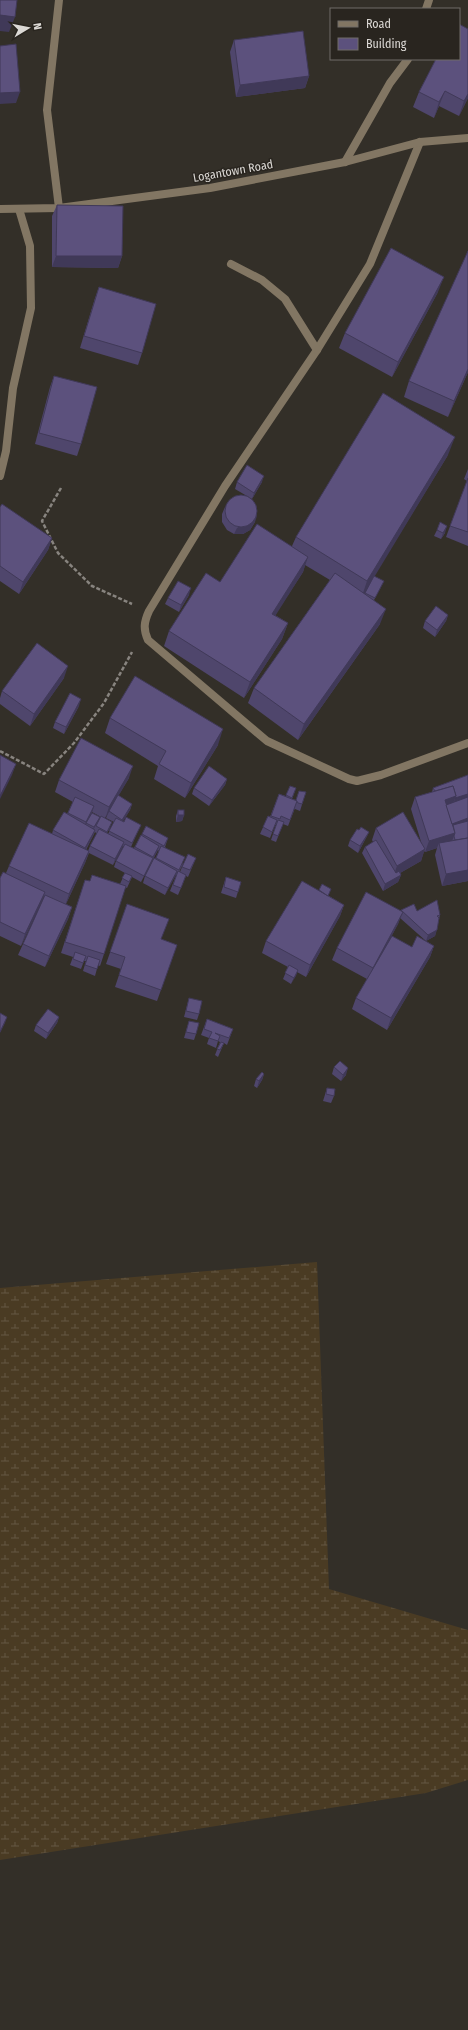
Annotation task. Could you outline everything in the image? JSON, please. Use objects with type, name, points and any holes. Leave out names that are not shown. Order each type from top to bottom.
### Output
[{"type":"street","points":[[59,0],[47,110],[59,208]]},
{"type":"street","points":[[345,162],[390,83],[407,60]]},
{"type":"street","name":"Logantown Road","points":[[0,209],[59,208],[210,188],[345,162],[420,142],[468,138]]},
{"type":"street","points":[[420,142],[370,264],[317,350],[225,486],[149,611],[144,625],[144,631],[148,640],[267,741],[349,779],[357,781],[381,775],[468,742]]},
{"type":"street","points":[[0,476],[6,451],[13,388],[31,308],[30,246],[19,209]]},
{"type":"street","points":[[231,264],[262,280],[285,299],[317,350]]},
{"type":"path","points":[[61,488],[42,521],[58,553],[92,586],[149,611]]},
{"type":"path","points":[[0,751],[44,774],[74,743],[104,703],[144,631]]},
{"type":"green space","points":[[317,1262],[329,1589],[468,1630],[468,1780],[426,1793],[0,1860],[0,1288]]},
{"type":"building","points":[[0,0],[17,0],[15,17],[0,15]]},
{"type":"building","points":[[460,25],[468,29],[468,94],[464,101],[445,91],[439,102],[419,92],[435,60],[460,60]]},
{"type":"building","points":[[303,31],[309,76],[240,85],[234,40]]},
{"type":"building","points":[[16,44],[20,92],[0,93],[0,46]]},
{"type":"building","points":[[57,205],[123,206],[122,256],[56,256]]},
{"type":"building","points":[[391,248],[444,277],[398,362],[345,333]]},
{"type":"building","points":[[468,251],[468,369],[454,401],[409,381]]},
{"type":"building","points":[[99,287],[156,304],[142,353],[84,336]]},
{"type":"building","points":[[54,376],[97,387],[81,444],[39,433]]},
{"type":"building","points":[[383,393],[455,437],[367,581],[296,537]]},
{"type":"building","points":[[247,465],[264,476],[254,493],[237,482]]},
{"type":"building","points":[[468,478],[468,532],[450,526]]},
{"type":"building","points":[[238,495],[244,495],[253,499],[257,511],[253,523],[244,527],[238,527],[229,523],[225,514],[225,508],[229,499]]},
{"type":"building","points":[[2,504],[52,538],[23,582],[0,566],[0,507]]},
{"type":"building","points":[[440,522],[447,526],[443,533],[437,530]]},
{"type":"building","points":[[257,524],[308,557],[272,614],[288,623],[250,682],[169,631],[206,573],[220,582]]},
{"type":"building","points":[[335,573],[386,609],[304,724],[254,688]]},
{"type":"building","points":[[374,576],[384,581],[375,598],[365,593]]},
{"type":"building","points":[[178,581],[191,588],[181,605],[168,598]]},
{"type":"building","points":[[436,606],[448,615],[437,630],[425,621]]},
{"type":"building","points":[[37,643],[68,666],[34,714],[2,691]]},
{"type":"building","points":[[135,676],[223,729],[191,783],[159,764],[166,751],[110,718]]},
{"type":"building","points":[[70,693],[81,699],[66,727],[55,722]]},
{"type":"building","points":[[81,738],[133,766],[109,807],[59,780]]},
{"type":"building","points":[[0,755],[16,764],[0,796]]},
{"type":"building","points":[[209,766],[227,779],[212,800],[194,788]]},
{"type":"building","points":[[468,775],[468,794],[455,798],[456,796],[453,786],[435,791],[433,788]]},
{"type":"building","points":[[290,786],[296,788],[292,798],[286,795]]},
{"type":"building","points":[[453,786],[456,796],[445,800],[455,833],[429,841],[415,797]]},
{"type":"building","points":[[299,791],[306,792],[302,804],[298,803],[296,800]]},
{"type":"building","points":[[279,794],[297,801],[290,820],[281,816],[280,819],[271,816]]},
{"type":"building","points":[[118,795],[132,804],[122,820],[109,811]]},
{"type":"building","points":[[75,797],[94,806],[86,822],[68,813]]},
{"type":"building","points":[[468,797],[468,818],[452,824],[446,805]]},
{"type":"building","points":[[178,810],[184,810],[184,815],[178,815]]},
{"type":"building","points":[[64,812],[95,830],[85,848],[53,830]]},
{"type":"building","points":[[403,812],[425,849],[397,866],[376,828]]},
{"type":"building","points":[[92,813],[100,817],[94,827],[86,823]]},
{"type":"building","points":[[101,816],[112,822],[107,832],[96,826]]},
{"type":"building","points":[[268,816],[277,820],[272,832],[263,827]]},
{"type":"building","points":[[126,817],[141,825],[132,843],[109,831],[116,818],[124,822]]},
{"type":"building","points":[[278,820],[284,822],[278,836],[273,834]]},
{"type":"building","points":[[468,821],[468,838],[455,840],[453,825]]},
{"type":"building","points":[[29,823],[89,851],[69,894],[9,866]]},
{"type":"building","points":[[146,826],[168,838],[164,846],[142,834]]},
{"type":"building","points":[[361,827],[369,832],[360,846],[350,840],[357,829],[359,830]]},
{"type":"building","points":[[99,829],[124,842],[115,859],[90,846]]},
{"type":"building","points":[[141,835],[159,846],[153,857],[135,847]]},
{"type":"building","points":[[468,838],[468,870],[446,874],[439,843]]},
{"type":"building","points":[[376,840],[396,873],[399,871],[401,875],[385,884],[365,847]]},
{"type":"building","points":[[125,844],[153,858],[144,876],[116,861]]},
{"type":"building","points":[[161,846],[185,857],[179,870],[156,858]]},
{"type":"building","points":[[188,854],[196,858],[190,870],[182,867]]},
{"type":"building","points":[[154,858],[177,871],[168,888],[145,876]]},
{"type":"building","points":[[178,871],[186,875],[181,888],[173,885]]},
{"type":"building","points":[[3,872],[45,892],[25,934],[0,922],[0,878]]},
{"type":"building","points":[[125,873],[132,876],[129,882],[122,878]]},
{"type":"building","points":[[92,875],[126,886],[104,954],[65,942],[85,880],[90,881]]},
{"type":"building","points":[[226,877],[241,882],[238,892],[224,887]]},
{"type":"building","points":[[302,881],[344,905],[310,965],[266,941]]},
{"type":"building","points":[[322,884],[331,889],[328,896],[319,890]]},
{"type":"building","points":[[366,892],[403,912],[373,968],[337,948]]},
{"type":"building","points":[[45,895],[72,907],[49,956],[23,944]]},
{"type":"building","points":[[437,900],[440,915],[437,916],[439,918],[437,930],[428,935],[401,910],[414,904],[417,911]]},
{"type":"building","points":[[127,904],[169,919],[161,939],[177,945],[161,990],[119,975],[125,957],[110,952]]},
{"type":"building","points":[[392,936],[412,947],[417,936],[434,946],[391,1018],[356,998]]},
{"type":"building","points":[[75,952],[86,956],[83,963],[73,959]]},
{"type":"building","points":[[88,956],[100,960],[97,969],[85,965]]},
{"type":"building","points":[[289,965],[298,970],[294,978],[285,973]]},
{"type":"building","points":[[189,998],[202,1001],[199,1014],[186,1011]]},
{"type":"building","points":[[48,1009],[59,1017],[48,1033],[36,1025]]},
{"type":"building","points":[[0,1013],[7,1017],[0,1032]]},
{"type":"building","points":[[207,1019],[233,1029],[229,1038],[215,1033],[220,1036],[218,1041],[209,1038],[212,1032],[204,1029]]},
{"type":"building","points":[[189,1021],[199,1023],[196,1034],[186,1032]]},
{"type":"building","points":[[221,1042],[224,1043],[220,1050],[217,1049]]},
{"type":"building","points":[[340,1061],[348,1068],[343,1075],[334,1067]]},
{"type":"building","points":[[262,1072],[264,1074],[259,1081],[256,1079]]},
{"type":"building","points":[[327,1088],[335,1089],[334,1096],[326,1094]]}]
